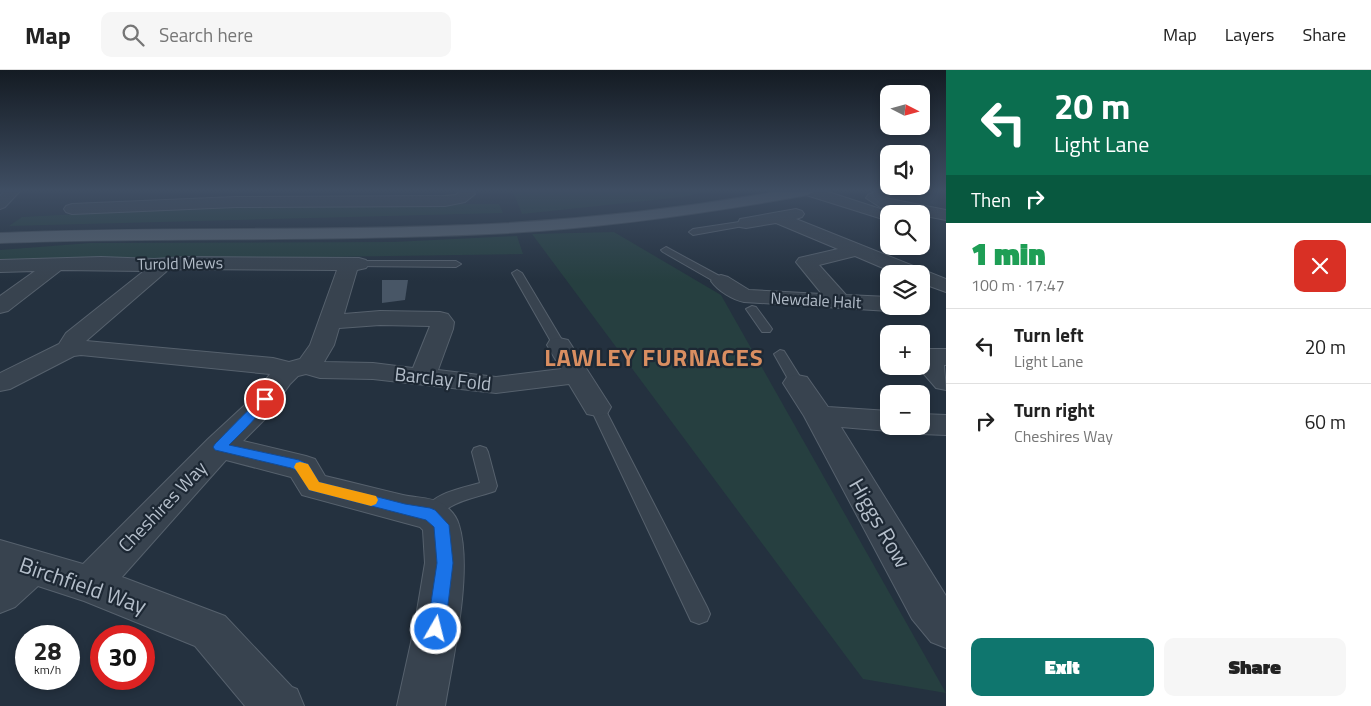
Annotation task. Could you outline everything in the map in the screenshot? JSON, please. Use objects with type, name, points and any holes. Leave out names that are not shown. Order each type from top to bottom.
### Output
[{"type":"main road","points":[[0,231],[132,225],[297,225],[458,221]]},
{"type":"main road","points":[[0,238],[121,233],[400,231],[562,225],[599,221]]},
{"type":"street","points":[[746,222],[757,221]]},
{"type":"street","points":[[786,221],[893,265]]},
{"type":"street","points":[[930,227],[946,231]]},
{"type":"street","points":[[839,301],[806,262],[857,250]]},
{"type":"street","name":"Turold Mews","points":[[0,266],[56,264],[144,264],[161,266],[186,263],[354,264]]},
{"type":"street","points":[[0,306],[56,264]]},
{"type":"street","name":"Cheshires Way","points":[[90,584],[256,410],[281,378],[299,367],[322,344],[329,322],[354,264]]},
{"type":"street","points":[[0,383],[69,349],[75,338],[161,266]]},
{"type":"street","name":"Newdale Halt","points":[[720,281],[748,302],[839,301],[880,303]]},
{"type":"street","points":[[329,322],[380,318],[440,319],[442,329],[423,376]]},
{"type":"street","points":[[559,345],[598,407]]},
{"type":"street","name":"Barclay Fold","points":[[69,349],[80,348],[320,370],[373,371],[496,385],[578,375]]},
{"type":"street","points":[[946,357],[922,356],[946,382]]},
{"type":"street","name":"Higgs Row","points":[[797,383],[819,416],[927,605],[946,628]]},
{"type":"street","points":[[819,416],[880,420]]},
{"type":"street","points":[[930,424],[946,425]]},
{"type":"street","points":[[219,447],[294,464],[303,468],[314,486],[405,510],[430,514],[442,525],[445,563],[436,629],[421,706]]},
{"type":"street","points":[[0,594],[16,562]]},
{"type":"street","name":"Birchfield Way","points":[[16,562],[90,584],[210,632],[276,705]]},
{"type":"lane","points":[[693,232],[746,222]]},
{"type":"lane","name":"Newdale Halt","points":[[666,250],[720,281]]},
{"type":"lane","points":[[354,264],[456,264]]},
{"type":"lane","points":[[517,273],[559,345]]},
{"type":"lane","name":"Newdale Halt","points":[[748,302],[766,330]]},
{"type":"lane","name":"Higgs Row","points":[[780,354],[797,383]]},
{"type":"lane","points":[[598,407],[699,614]]},
{"type":"lane","points":[[430,514],[443,502],[489,486],[480,452]]},
{"type":"green space","points":[[17,221],[211,221],[9,226]]},
{"type":"green space","points":[[614,232],[721,295],[946,693],[863,679],[532,234]]},
{"type":"green space","points":[[517,236],[523,254],[0,262],[0,250],[90,243],[393,242]]},
{"type":"building","points":[[382,280],[408,280],[405,300],[382,303]]},
{"type":"slow traffic","points":[[300,467],[303,468],[314,486],[371,500]]},
{"type":"district","name":"LAWLEY FURNACES","points":[[654,357]]},
{"type":"route","points":[[265,399],[219,447],[294,464],[303,468],[314,486],[405,510],[430,514],[442,525],[445,563],[436,629]]}]
